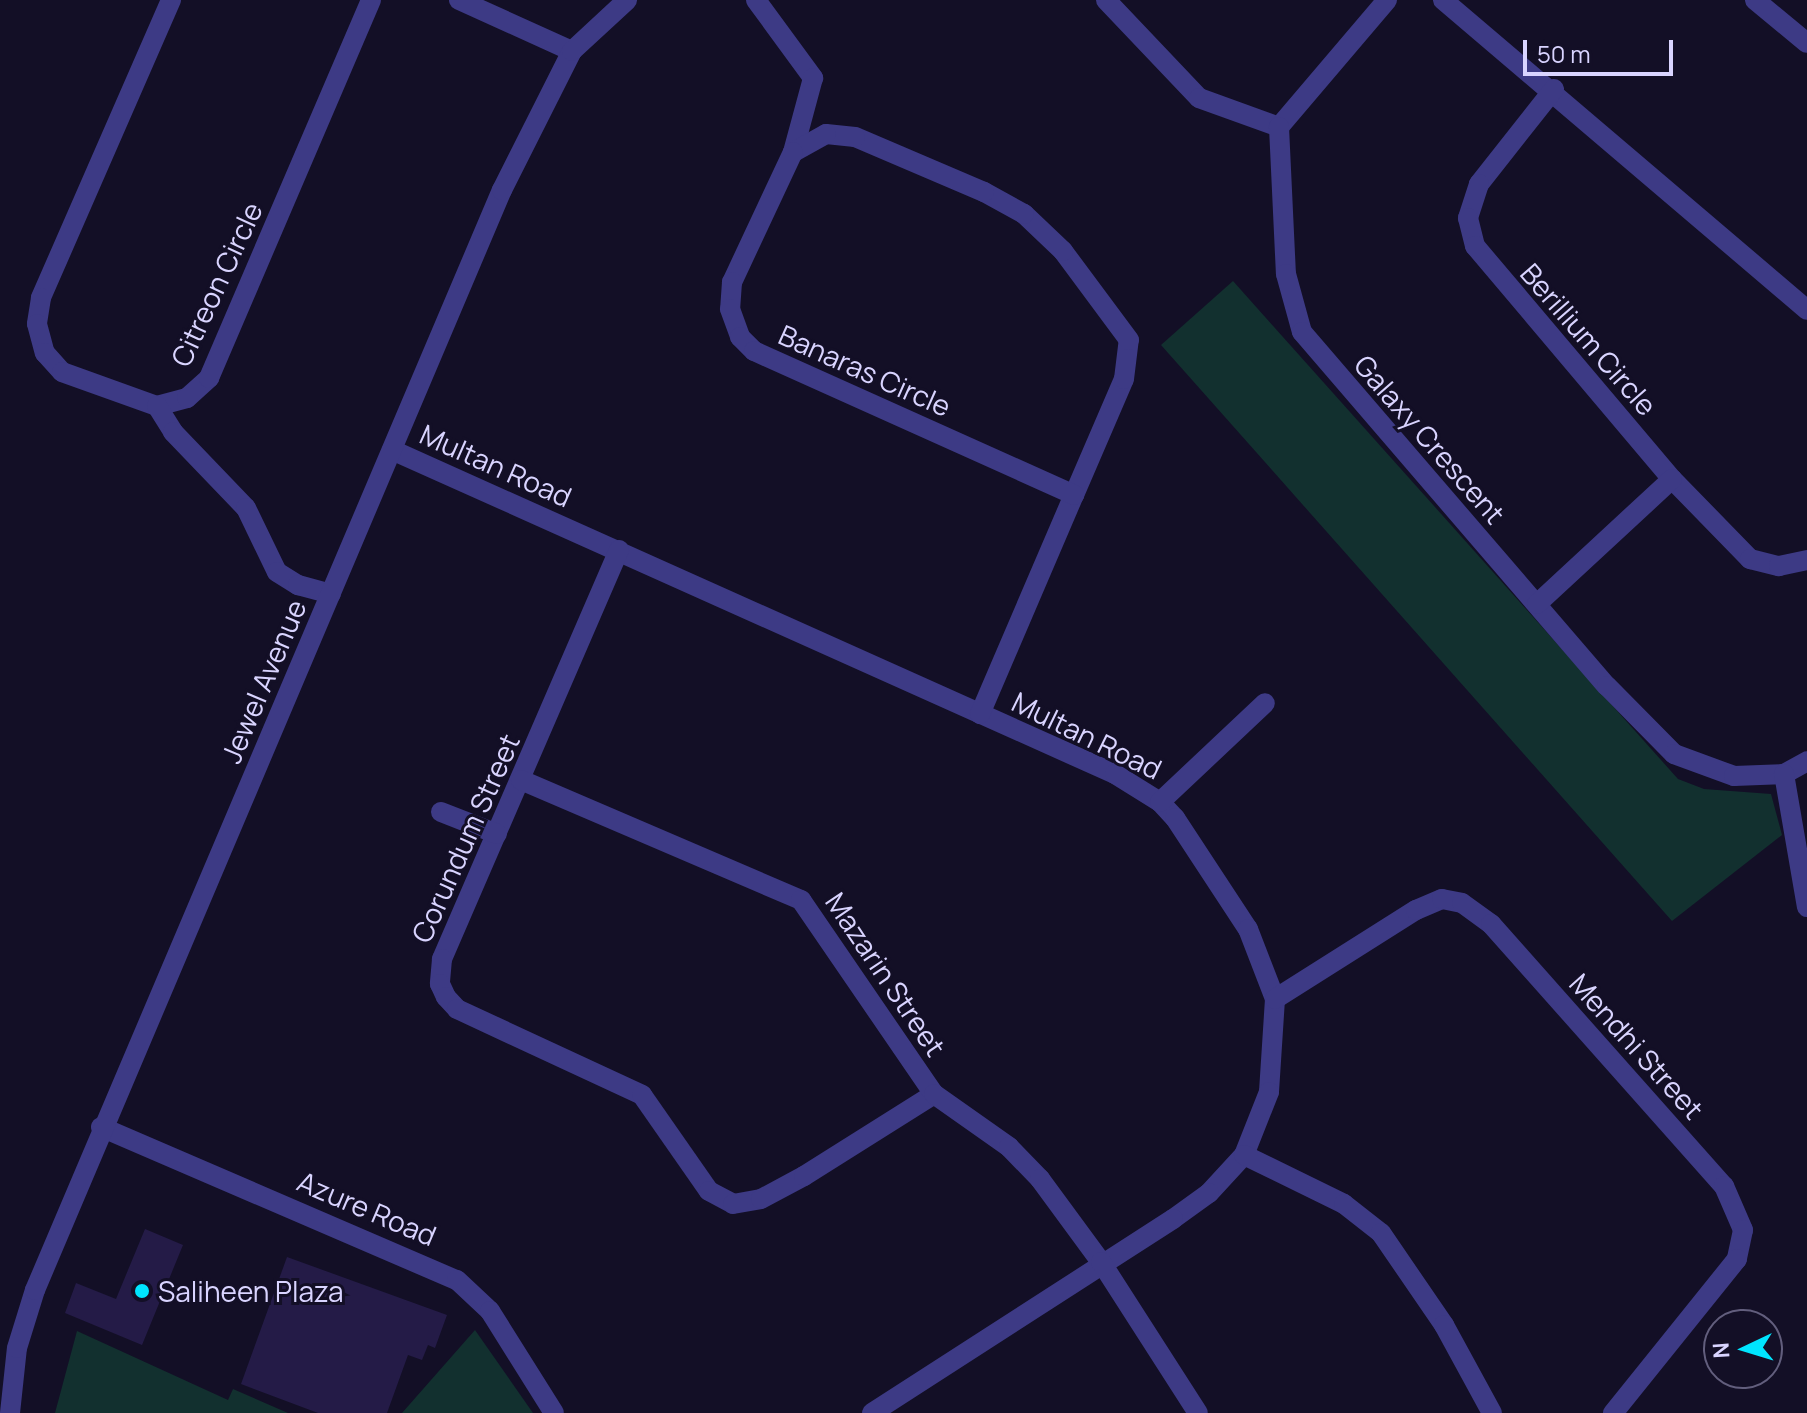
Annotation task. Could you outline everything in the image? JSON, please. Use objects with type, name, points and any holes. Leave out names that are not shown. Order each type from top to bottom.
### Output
[{"type":"street","points":[[171,0],[41,298],[37,324],[45,353],[62,372],[157,406],[173,432],[246,508],[277,572],[298,585],[331,594]]},
{"type":"street","name":"Citreon Circle","points":[[157,406],[187,398],[209,378],[371,0]]},
{"type":"street","points":[[459,0],[572,51]]},
{"type":"street","name":"Jewel Avenue","points":[[10,1413],[5,1376],[35,1290],[101,1127],[502,190],[572,51],[627,0]]},
{"type":"street","name":"Banaras Circle","points":[[756,0],[813,78],[793,152],[732,282],[730,309],[740,337],[754,351],[1074,495]]},
{"type":"street","points":[[1106,0],[1199,98],[1279,127],[1387,0]]},
{"type":"street","points":[[1443,0],[1554,89],[1807,310]]},
{"type":"street","points":[[1755,0],[1807,43]]},
{"type":"street","name":"Berillium Circle","points":[[1554,89],[1479,184],[1471,201],[1470,232],[1483,259],[1672,479],[1750,559],[1779,566],[1807,560]]},
{"type":"street","name":"Galaxy Crescent","points":[[1279,127],[1286,274],[1302,332],[1537,604],[1674,754],[1734,776],[1784,774],[1807,761]]},
{"type":"street","points":[[793,152],[826,134],[855,137],[984,192],[1040,228],[1094,288],[1125,332],[1130,355],[980,714]]},
{"type":"street","name":"Multan Road","points":[[392,450],[1115,774],[1160,802],[1193,841],[1248,929],[1275,999],[1269,1092],[1244,1155],[1209,1193],[1101,1262],[883,1410]]},
{"type":"street","points":[[1537,604],[1672,479]]},
{"type":"street","name":"Corundum Street","points":[[619,550],[442,959],[440,984],[446,997],[457,1009],[642,1095],[717,1198],[733,1204],[761,1199],[934,1094]]},
{"type":"street","points":[[1160,802],[1265,703]]},
{"type":"street","points":[[1784,774],[1807,907]]},
{"type":"street","name":"Mazarin Street","points":[[521,780],[801,900],[934,1094],[1023,1160],[1101,1262],[1198,1413]]},
{"type":"street","points":[[441,812],[497,834]]},
{"type":"street","name":"Mendhi Street","points":[[1275,999],[1416,910],[1442,899],[1462,903],[1491,924],[1724,1186],[1743,1230],[1737,1259],[1613,1413]]},
{"type":"street","name":"Azure Road","points":[[101,1127],[457,1280],[490,1311],[554,1413]]},
{"type":"street","points":[[1244,1155],[1344,1204],[1381,1233],[1444,1325],[1492,1413]]},
{"type":"green space","points":[[1233,281],[1678,779],[1704,789],[1771,794],[1782,835],[1672,921],[1161,345]]},
{"type":"green space","points":[[475,1330],[533,1413],[402,1413]]},
{"type":"green space","points":[[77,1331],[228,1400],[233,1389],[288,1413],[55,1413]]},
{"type":"building","name":"Saliheen Plaza","points":[[145,1229],[183,1245],[142,1345],[65,1313],[76,1283],[116,1299]]},
{"type":"building","points":[[287,1257],[447,1315],[435,1348],[428,1345],[422,1360],[408,1355],[387,1413],[318,1413],[241,1384]]},
{"type":"place","name":"Saliheen Plaza","points":[[142,1291]]}]
